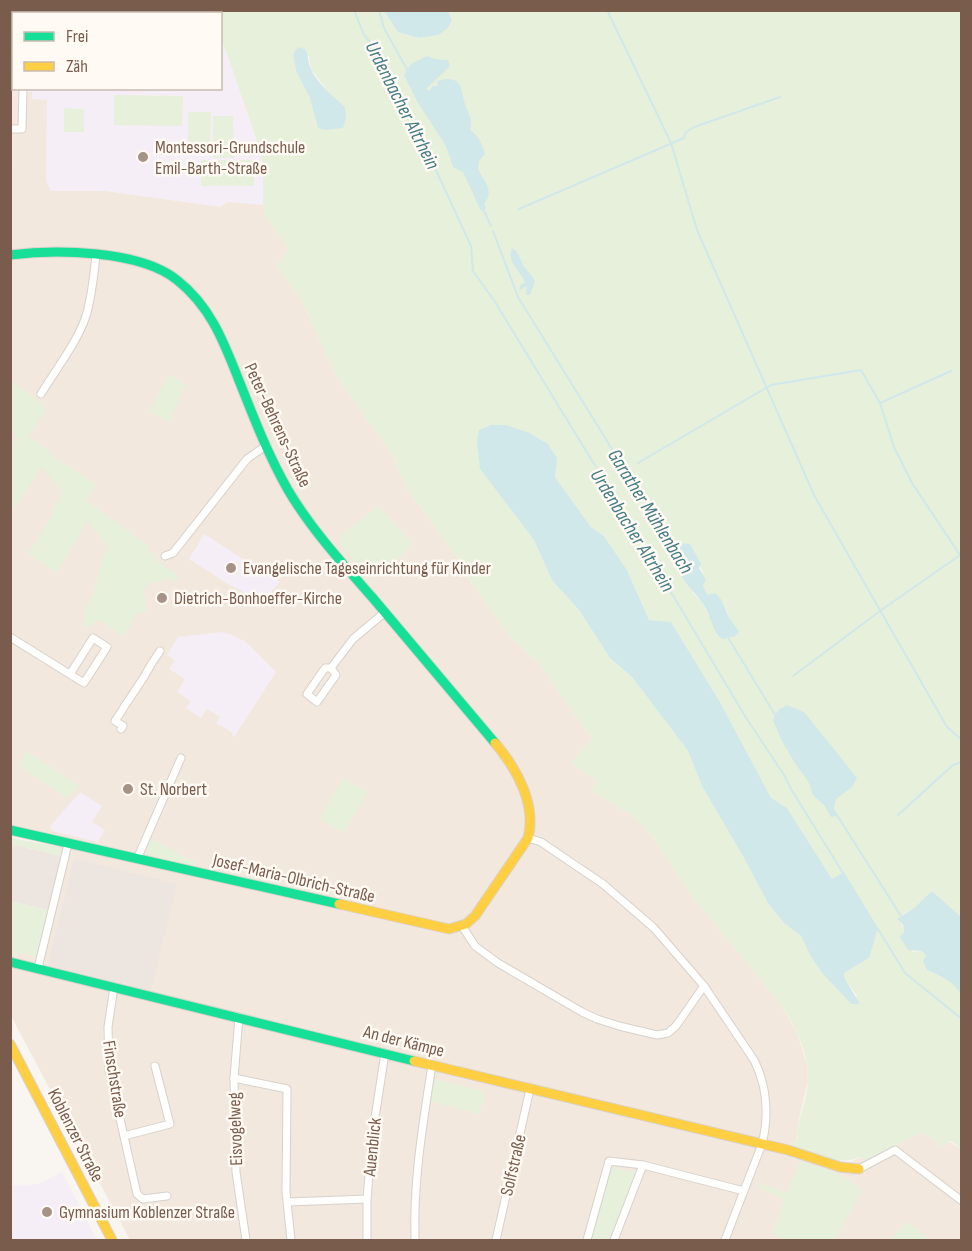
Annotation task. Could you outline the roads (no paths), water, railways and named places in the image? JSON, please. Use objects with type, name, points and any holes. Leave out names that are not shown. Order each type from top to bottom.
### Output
[{"type":"street","points":[[10,129],[22,129],[23,90]]},
{"type":"street","name":"Peter-Behrens-Straße","points":[[10,255],[39,251],[121,257],[152,266],[175,278],[197,297],[219,331],[288,490],[315,530],[439,675],[514,768],[527,800],[530,820],[528,837]]},
{"type":"street","points":[[41,394],[74,341],[86,315],[93,285],[96,255]]},
{"type":"street","points":[[165,556],[173,553],[247,459],[267,445]]},
{"type":"street","points":[[331,668],[354,639],[384,613]]},
{"type":"street","points":[[10,637],[84,683],[107,647],[93,638],[70,674]]},
{"type":"street","points":[[121,729],[123,726],[115,721],[160,651]]},
{"type":"street","points":[[325,668],[331,668],[336,675],[317,702],[307,694],[325,668]]},
{"type":"street","points":[[137,859],[181,758]]},
{"type":"street","name":"Josef-Maria-Olbrich-Straße","points":[[10,830],[441,928],[462,926]]},
{"type":"street","points":[[704,986],[676,1026],[668,1033],[657,1035],[619,1026],[590,1016],[498,963],[475,946],[462,926],[475,916],[528,837],[541,842],[603,884],[654,928],[704,986],[754,1060],[760,1073],[765,1096],[766,1128],[762,1144],[725,1240]]},
{"type":"street","points":[[38,968],[68,844]]},
{"type":"street","name":"An der Kämpe","points":[[10,962],[788,1150],[840,1167],[859,1169]]},
{"type":"street","name":"Finschstraße","points":[[114,987],[109,1009],[107,1048],[138,1196],[143,1199],[167,1196]]},
{"type":"street","name":"Eisvogelweg","points":[[239,1017],[234,1078],[236,1172],[246,1240]]},
{"type":"street","name":"Koblenzer Straße","points":[[10,1044],[112,1240]]},
{"type":"street","name":"Auenblick","points":[[367,1240],[367,1199],[372,1137],[385,1053]]},
{"type":"street","points":[[415,1240],[416,1181],[432,1065]]},
{"type":"street","name":"Finschstraße","points":[[124,1136],[170,1124],[155,1066]]},
{"type":"street","points":[[234,1078],[287,1089],[286,1192],[291,1240]]},
{"type":"street","name":"Solfstraße","points":[[496,1240],[530,1089]]},
{"type":"street","points":[[859,1169],[895,1150],[962,1201]]},
{"type":"street","points":[[587,1240],[609,1161],[643,1166],[744,1191]]},
{"type":"street","points":[[614,1240],[643,1166]]},
{"type":"street","points":[[288,1202],[367,1199]]},
{"type":"water","points":[[384,11],[448,11],[452,21],[447,29],[438,35],[419,38],[398,32]]},
{"type":"water","points":[[298,47],[305,49],[316,79],[345,107],[346,118],[343,128],[325,130],[318,128],[310,98],[296,71],[293,54]]},
{"type":"water","points":[[427,56],[448,60],[450,66],[426,89],[429,91],[433,86],[438,86],[437,81],[452,79],[456,81],[471,118],[470,130],[483,147],[485,154],[479,161],[478,169],[489,190],[489,195],[484,204],[486,209],[481,211],[463,172],[453,167],[446,146],[418,103],[404,75],[411,64]]},
{"type":"water","points":[[512,248],[535,281],[530,295],[526,295],[527,286],[519,291],[521,284],[525,283],[512,263]]},
{"type":"water","points":[[491,425],[506,425],[530,433],[548,444],[557,458],[555,477],[591,527],[604,536],[627,570],[649,620],[671,622],[720,702],[771,798],[787,808],[832,879],[844,872],[878,928],[869,958],[844,973],[845,979],[860,1004],[851,1004],[823,974],[811,957],[801,936],[784,923],[769,905],[702,786],[688,751],[632,677],[610,658],[579,610],[552,580],[534,540],[480,469],[477,441],[479,430]]},
{"type":"water","points":[[676,543],[690,544],[701,564],[699,568],[706,580],[703,585],[707,595],[715,593],[720,599],[739,632],[735,636],[723,639],[714,629],[705,607],[680,574]]},
{"type":"water","points":[[787,705],[804,712],[857,778],[852,787],[836,799],[834,807],[836,816],[831,817],[825,806],[812,794],[807,780],[777,730],[773,720],[778,710]]},
{"type":"water","points":[[932,891],[961,917],[961,994],[950,982],[927,970],[923,961],[926,956],[922,951],[908,950],[900,937],[904,932],[903,924],[897,919],[914,908]]},
{"type":"waterway","name":"Urdenbacher Altrhein","points":[[354,10],[364,35],[375,48],[418,131],[471,246],[473,271],[495,302],[745,716],[784,775],[843,873]]},
{"type":"waterway","name":"Garather Mühlenbach","points":[[379,10],[384,28],[409,73]]},
{"type":"waterway","points":[[607,10],[671,143],[697,230],[814,495],[947,727],[962,740]]},
{"type":"waterway","points":[[519,209],[684,138],[686,132],[694,127],[780,97]]},
{"type":"waterway","name":"Garather Mühlenbach","points":[[483,209],[491,226]]},
{"type":"waterway","name":"Garather Mühlenbach","points":[[493,231],[518,297],[680,559]]},
{"type":"waterway","points":[[638,463],[771,385],[861,370],[880,403]]},
{"type":"waterway","points":[[951,371],[880,403],[894,447],[912,483],[960,555]]},
{"type":"waterway","points":[[793,676],[880,611],[960,555],[962,557]]},
{"type":"waterway","name":"Garather Mühlenbach","points":[[727,636],[777,718]]},
{"type":"waterway","points":[[898,815],[953,765],[962,762]]},
{"type":"waterway","name":"Garather Mühlenbach","points":[[835,812],[901,916]]},
{"type":"waterway","name":"Urdenbacher Altrhein","points":[[878,929],[905,973],[962,1019]]},
{"type":"place","name":"Montessori-Grundschule Emil-Barth-Straße","points":[[143,157]]},
{"type":"place","name":"Evangelische Tageseinrichtung für Kinder","points":[[231,568]]},
{"type":"place","name":"Dietrich-Bonhoeffer-Kirche","points":[[162,598]]},
{"type":"place","name":"St. Norbert","points":[[128,789]]},
{"type":"place","name":"Gymnasium Koblenzer Straße","points":[[47,1212]]}]
